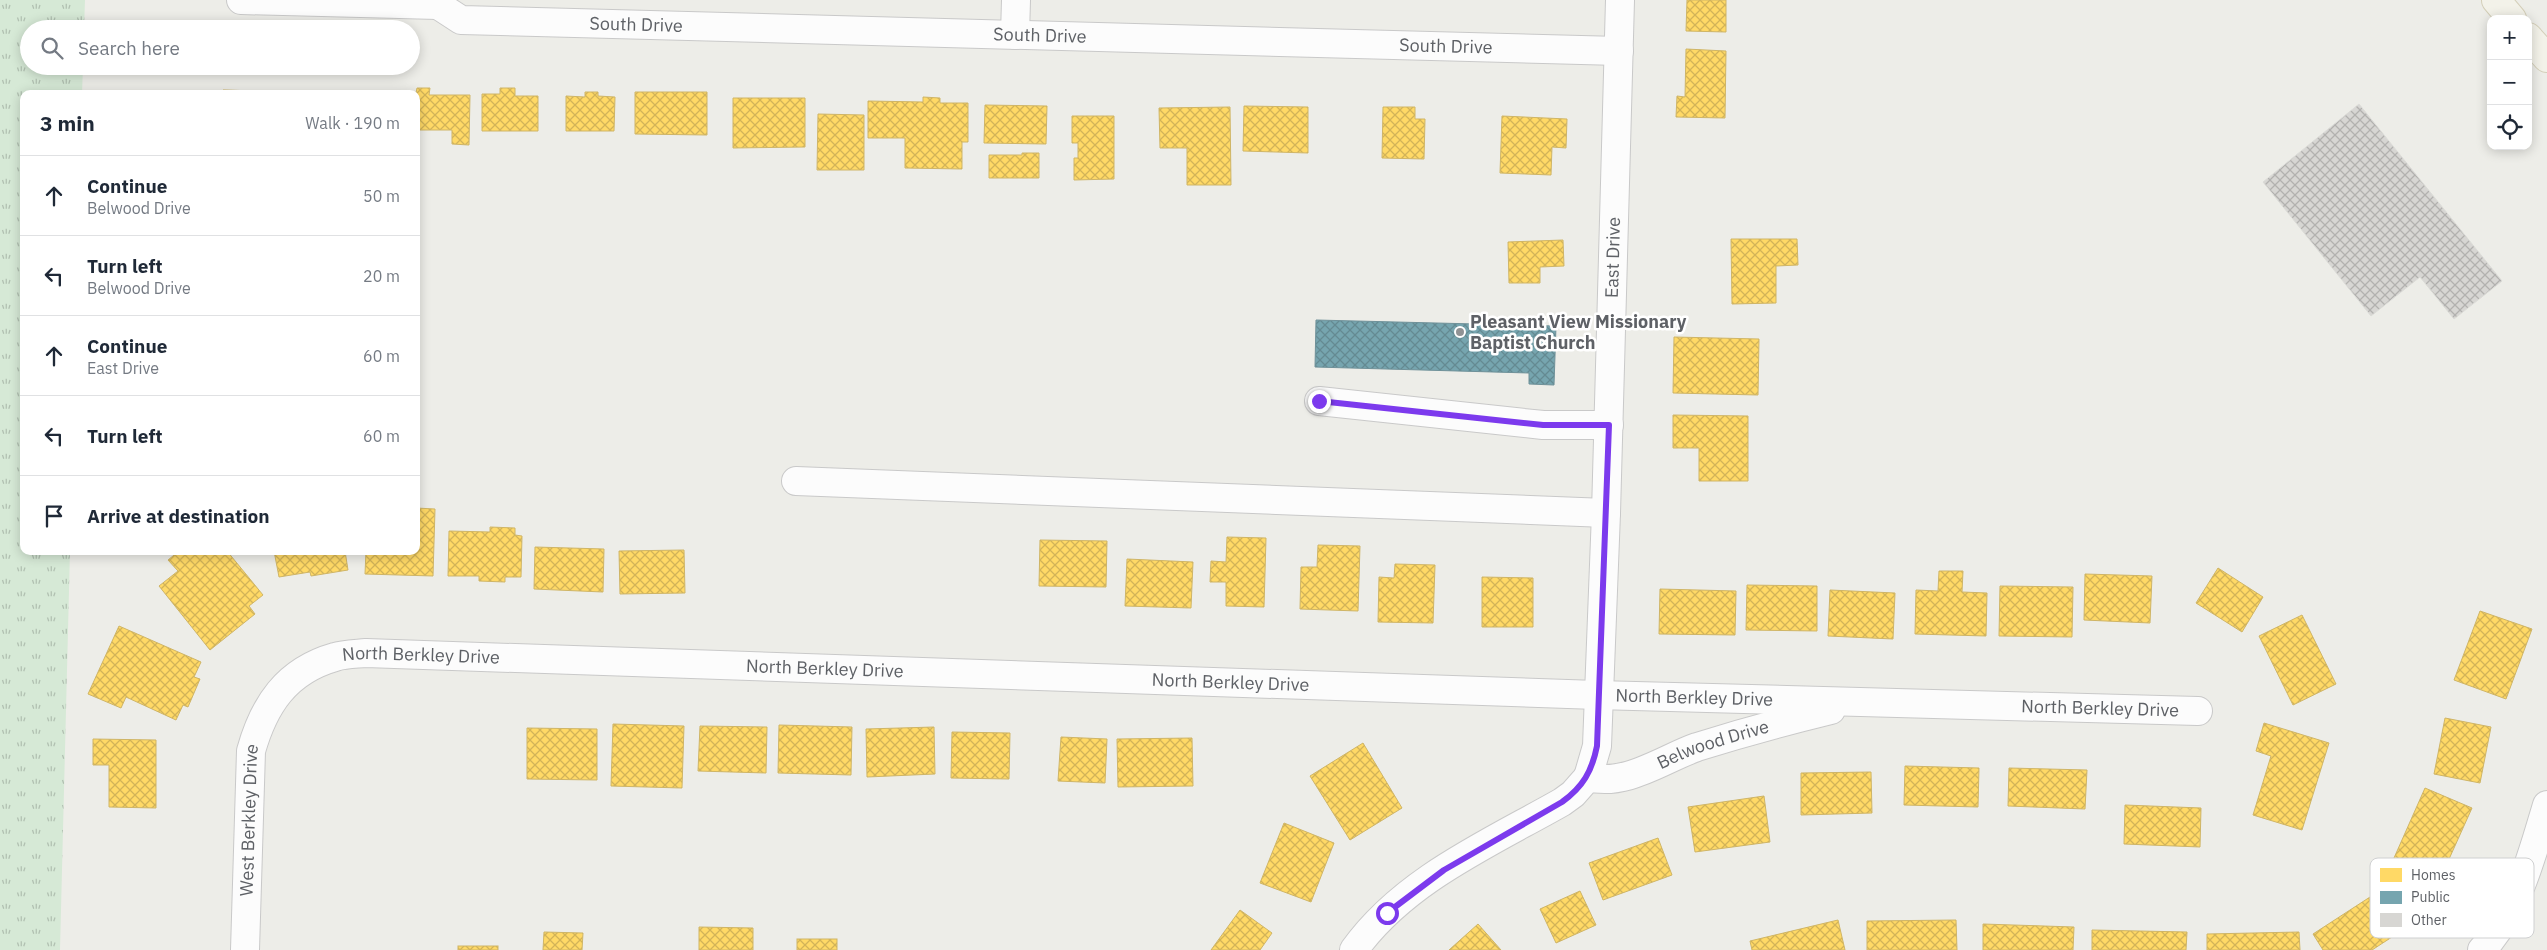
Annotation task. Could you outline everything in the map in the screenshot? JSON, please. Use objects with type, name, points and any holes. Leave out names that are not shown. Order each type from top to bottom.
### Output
[{"type":"main road","points":[[2496,0],[2509,15]]},
{"type":"main road","points":[[2532,41],[2547,58]]},
{"type":"street","points":[[241,0],[437,3]]},
{"type":"street","points":[[1015,34],[1016,0]]},
{"type":"street","name":"East Drive","points":[[1598,695],[1609,425],[1620,0]]},
{"type":"street","name":"South Drive","points":[[437,3],[462,20],[1619,51]]},
{"type":"street","points":[[1319,401],[1543,425],[1609,425]]},
{"type":"street","points":[[796,481],[1606,512]]},
{"type":"street","name":"North Berkley Drive","points":[[275,697],[304,670],[335,657],[366,653],[1598,695],[2198,710]]},
{"type":"street","points":[[1354,950],[1387,913],[1425,882],[1573,794],[1588,777],[1597,746],[1598,695]]},
{"type":"street","name":"West Berkley Drive","points":[[245,950],[251,750],[259,724],[268,705],[275,697]]},
{"type":"street","name":"Belwood Drive","points":[[1588,777],[1602,779],[1628,776],[1705,745],[1777,723],[1869,701]]},
{"type":"street","points":[[2530,858],[2547,805]]},
{"type":"street","points":[[2482,950],[2490,938]]},
{"type":"green space","points":[[0,0],[85,0],[84,20],[20,20],[20,75],[83,75],[82,90],[20,90],[20,555],[70,555],[60,950],[0,950]]},
{"type":"building: Homes","points":[[1687,0],[1726,0],[1726,32],[1686,31]]},
{"type":"building: Homes","points":[[1686,49],[1726,51],[1725,118],[1676,117],[1677,96],[1685,97]]},
{"type":"building: Homes","points":[[417,88],[430,88],[429,95],[470,95],[469,145],[452,144],[452,130],[420,130],[420,90],[417,90]]},
{"type":"building: Homes","points":[[500,88],[515,88],[515,96],[538,96],[538,131],[482,131],[482,94],[500,94]]},
{"type":"building: Homes","points":[[585,92],[598,92],[598,96],[615,97],[614,131],[566,131],[566,96],[585,97]]},
{"type":"building: Homes","points":[[635,92],[707,92],[707,135],[635,134]]},
{"type":"building: Homes","points":[[923,97],[940,98],[940,103],[968,103],[968,142],[962,142],[962,169],[905,168],[905,138],[868,138],[868,101],[923,102]]},
{"type":"building: Homes","points":[[733,98],[805,98],[805,147],[733,148]]},
{"type":"building: Homes","points":[[985,105],[1047,106],[1046,144],[984,143]]},
{"type":"building: Homes","points":[[1244,106],[1308,107],[1308,153],[1243,151]]},
{"type":"building: Homes","points":[[1230,107],[1231,185],[1187,185],[1187,148],[1160,148],[1159,108]]},
{"type":"building: Homes","points":[[1383,107],[1415,107],[1415,119],[1425,119],[1424,159],[1382,158]]},
{"type":"building: Homes","points":[[818,114],[864,115],[864,170],[817,170]]},
{"type":"building: Homes","points":[[1072,116],[1114,116],[1114,179],[1074,180],[1074,158],[1078,158],[1078,143],[1072,143]]},
{"type":"building: Homes","points":[[1502,116],[1567,119],[1566,148],[1552,147],[1551,175],[1500,173]]},
{"type":"building: Homes","points":[[1022,153],[1039,153],[1039,178],[989,178],[989,155],[1022,155]]},
{"type":"building: Homes","points":[[1731,239],[1797,239],[1798,265],[1776,266],[1776,303],[1732,304]]},
{"type":"building: Homes","points":[[1563,240],[1564,266],[1540,267],[1540,283],[1509,283],[1508,242]]},
{"type":"building: Homes","points":[[1674,337],[1759,339],[1758,395],[1673,393]]},
{"type":"building: Homes","points":[[1673,415],[1748,416],[1748,481],[1699,481],[1699,448],[1673,448]]},
{"type":"building: Homes","points":[[420,508],[435,509],[433,576],[365,574],[366,555],[420,555]]},
{"type":"building: Homes","points":[[490,527],[515,528],[515,535],[522,536],[521,577],[505,577],[505,582],[479,581],[479,576],[448,576],[449,531],[490,532]]},
{"type":"building: Homes","points":[[1227,537],[1266,538],[1264,607],[1226,606],[1226,582],[1210,582],[1211,561],[1226,562]]},
{"type":"building: Homes","points":[[1040,540],[1107,541],[1106,587],[1039,586]]},
{"type":"building: Homes","points":[[1318,545],[1360,546],[1358,611],[1300,609],[1301,567],[1317,567]]},
{"type":"building: Homes","points":[[535,547],[604,549],[603,592],[534,589]]},
{"type":"building: Homes","points":[[684,550],[685,593],[620,594],[619,551]]},
{"type":"building: Homes","points":[[174,555],[230,555],[263,595],[249,606],[255,614],[210,650],[159,586],[178,571],[168,560]]},
{"type":"building: Homes","points":[[275,555],[346,555],[348,570],[311,576],[310,572],[279,577]]},
{"type":"building: Homes","points":[[1127,559],[1193,562],[1191,608],[1125,606]]},
{"type":"building: Homes","points":[[1395,564],[1435,565],[1433,623],[1378,622],[1379,577],[1394,578]]},
{"type":"building: Homes","points":[[2218,568],[2263,597],[2242,632],[2196,603]]},
{"type":"building: Homes","points":[[1939,571],[1963,571],[1962,592],[1987,593],[1986,636],[1915,634],[1916,590],[1938,591]]},
{"type":"building: Homes","points":[[2085,574],[2152,576],[2150,623],[2084,620]]},
{"type":"building: Homes","points":[[1482,577],[1533,578],[1533,627],[1482,627]]},
{"type":"building: Homes","points":[[1747,585],[1817,586],[1817,631],[1746,630]]},
{"type":"building: Homes","points":[[2000,586],[2073,587],[2072,637],[1999,636]]},
{"type":"building: Homes","points":[[1660,589],[1736,591],[1735,635],[1659,634]]},
{"type":"building: Homes","points":[[1830,590],[1895,593],[1893,639],[1828,636]]},
{"type":"building: Homes","points":[[2480,611],[2532,629],[2506,699],[2454,680]]},
{"type":"building: Homes","points":[[2302,615],[2336,684],[2293,705],[2259,636]]},
{"type":"building: Homes","points":[[119,626],[201,662],[194,677],[200,679],[188,707],[183,705],[176,720],[126,697],[121,708],[88,694]]},
{"type":"building: Homes","points":[[2445,718],[2491,727],[2480,783],[2434,774]]},
{"type":"building: Homes","points":[[2264,723],[2329,743],[2302,830],[2253,815],[2271,756],[2256,751]]},
{"type":"building: Homes","points":[[613,724],[684,726],[682,788],[611,786]]},
{"type":"building: Homes","points":[[779,725],[852,727],[851,775],[778,773]]},
{"type":"building: Homes","points":[[700,726],[767,727],[766,773],[698,771]]},
{"type":"building: Homes","points":[[934,727],[935,774],[867,777],[866,729]]},
{"type":"building: Homes","points":[[527,728],[597,729],[597,780],[527,779]]},
{"type":"building: Homes","points":[[952,732],[1010,733],[1009,779],[951,778]]},
{"type":"building: Homes","points":[[1061,737],[1107,739],[1105,783],[1058,781]]},
{"type":"building: Homes","points":[[1192,738],[1193,786],[1118,787],[1117,739]]},
{"type":"building: Homes","points":[[93,739],[156,740],[156,808],[109,807],[109,765],[93,765]]},
{"type":"building: Homes","points":[[1363,743],[1402,808],[1350,840],[1310,776]]},
{"type":"building: Homes","points":[[1905,766],[1979,768],[1978,807],[1904,805]]},
{"type":"building: Homes","points":[[2009,768],[2087,770],[2085,809],[2008,806]]},
{"type":"building: Homes","points":[[1871,772],[1872,813],[1801,815],[1801,773]]},
{"type":"building: Homes","points":[[2425,788],[2472,808],[2450,858],[2394,858]]},
{"type":"building: Homes","points":[[1764,796],[1770,842],[1695,852],[1688,807]]},
{"type":"building: Homes","points":[[2125,805],[2201,808],[2200,847],[2124,844]]},
{"type":"building: Homes","points":[[1284,823],[1334,843],[1311,902],[1260,883]]},
{"type":"building: Homes","points":[[1658,838],[1672,875],[1603,900],[1589,863]]},
{"type":"building: Homes","points":[[1580,891],[1596,925],[1556,943],[1540,909]]},
{"type":"building: Homes","points":[[2370,897],[2370,938],[2390,938],[2372,950],[2323,950],[2313,934]]},
{"type":"building: Homes","points":[[1240,910],[1272,933],[1260,950],[1211,950]]},
{"type":"building: Homes","points":[[1838,920],[1845,950],[1752,950],[1750,941]]},
{"type":"building: Homes","points":[[1956,920],[1957,950],[1867,950],[1867,921]]},
{"type":"building: Homes","points":[[1478,924],[1501,950],[1449,950]]},
{"type":"building: Homes","points":[[1983,924],[2074,927],[2073,950],[1983,950]]},
{"type":"building: Homes","points":[[699,927],[753,928],[753,950],[699,950]]},
{"type":"building: Homes","points":[[2092,930],[2187,932],[2186,950],[2092,950]]},
{"type":"building: Homes","points":[[544,932],[583,933],[582,950],[543,950]]},
{"type":"building: Homes","points":[[2299,932],[2300,950],[2207,950],[2207,934]]},
{"type":"building: Homes","points":[[797,939],[837,939],[837,950],[797,950]]},
{"type":"building: Homes","points":[[458,946],[498,946],[498,950],[458,950]]},
{"type":"building: Public","points":[[1316,320],[1556,326],[1554,385],[1529,384],[1529,373],[1315,367]]},
{"type":"building: Other","points":[[2359,104],[2502,281],[2454,319],[2420,277],[2371,316],[2263,182]]},
{"type":"place","name":"Pleasant View Missionary Baptist Church","points":[[1460,332]]},
{"type":"route","points":[[1319,401],[1543,425],[1609,425],[1597,746],[1588,777],[1573,794],[1562,802],[1425,882],[1387,913]]}]
